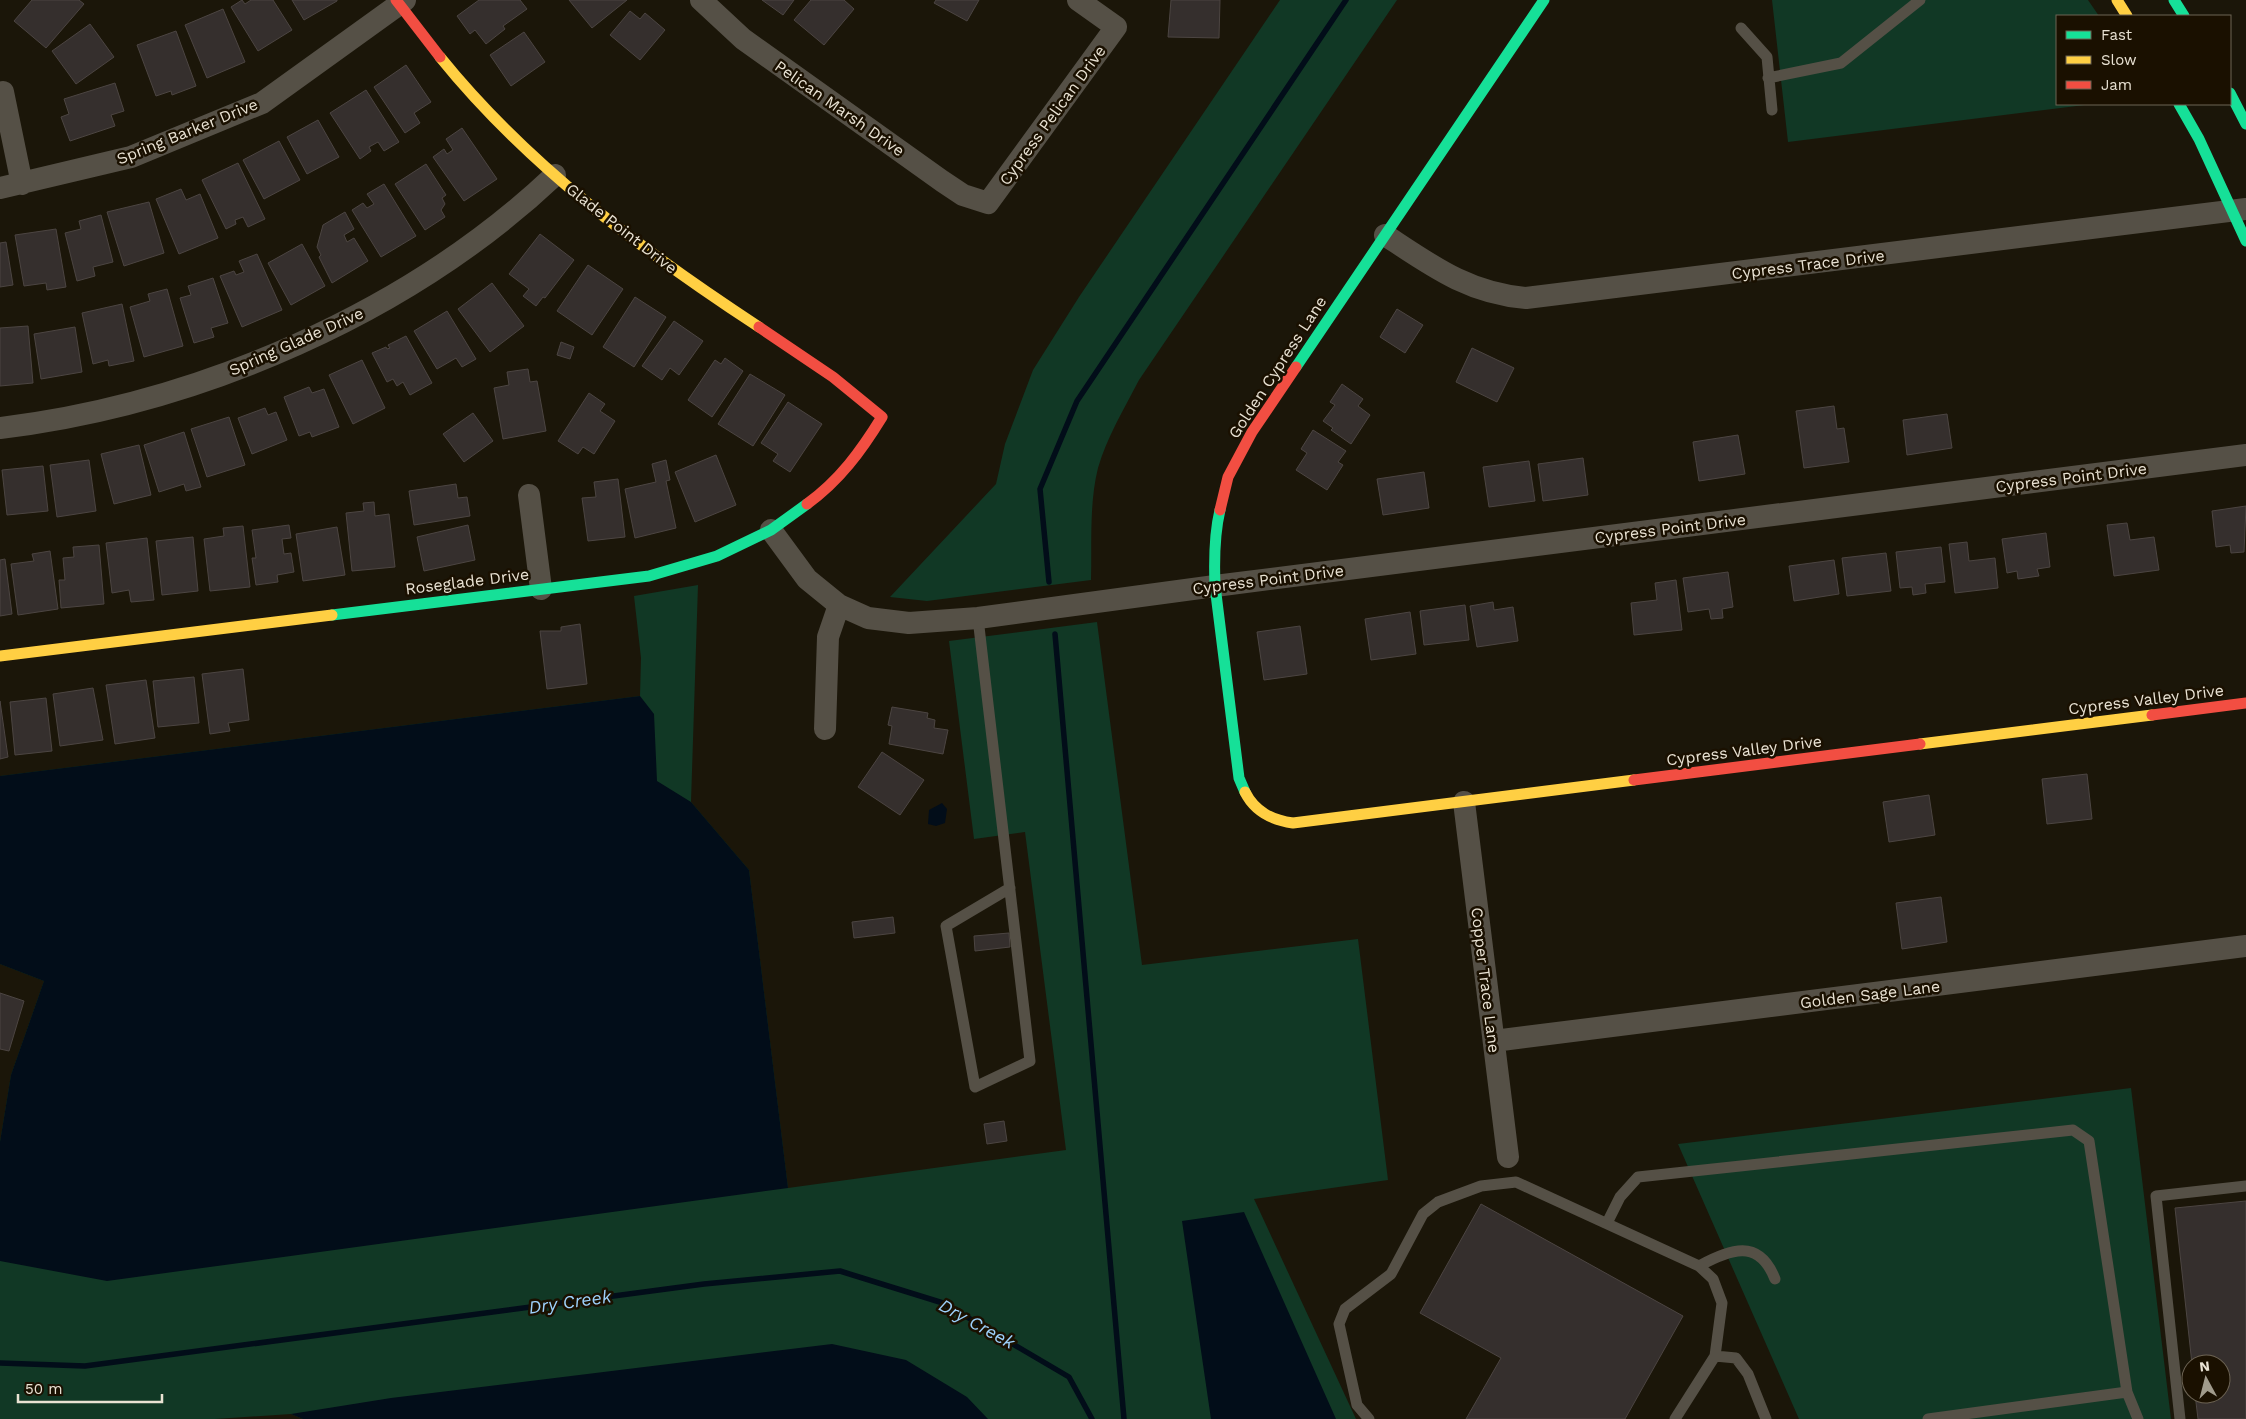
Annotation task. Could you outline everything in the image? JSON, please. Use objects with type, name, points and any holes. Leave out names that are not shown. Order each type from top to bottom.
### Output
[{"type":"street","name":"Pelican Marsh Drive","points":[[701,0],[743,39],[942,181],[963,194],[988,203]]},
{"type":"street","name":"Cypress Pelican Drive","points":[[988,203],[1116,27],[1078,0]]},
{"type":"street","name":"Golden Cypress Lane","points":[[1251,806],[1239,778],[1215,586],[1214,554],[1216,526],[1232,469],[1252,432],[1544,0]]},
{"type":"street","points":[[2117,0],[2126,15]]},
{"type":"street","points":[[2174,0],[2183,15]]},
{"type":"street","name":"Glade Point Drive","points":[[400,2],[476,98],[555,175],[617,227],[677,271],[850,388],[882,416]]},
{"type":"street","name":"Spring Barker Drive","points":[[0,188],[131,157],[262,103],[400,2]]},
{"type":"street","points":[[3,92],[22,184]]},
{"type":"street","points":[[2231,95],[2246,124]]},
{"type":"street","points":[[2180,105],[2239,210],[2246,241]]},
{"type":"street","name":"Spring Glade Drive","points":[[0,428],[101,409],[170,392],[231,371],[304,341],[375,305],[457,254],[523,206],[555,175]]},
{"type":"street","name":"Cypress Trace Drive","points":[[1385,235],[1446,275],[1466,285],[1505,296],[1526,298],[2239,210]]},
{"type":"street","name":"Roseglade Drive","points":[[0,656],[649,576],[717,556],[771,530],[822,492],[852,462],[882,416]]},
{"type":"street","name":"Cypress Point Drive","points":[[978,618],[1028,610],[2246,455]]},
{"type":"street","points":[[529,495],[541,589]]},
{"type":"street","points":[[771,530],[807,579],[839,605],[868,618],[909,623],[978,618]]},
{"type":"street","points":[[825,729],[828,637],[839,605]]},
{"type":"street","name":"Cypress Valley Drive","points":[[1251,806],[1262,816],[1278,822],[1293,823],[2246,703]]},
{"type":"street","name":"Copper Trace Lane","points":[[1464,802],[1508,1158]]},
{"type":"street","name":"Golden Sage Lane","points":[[1494,1042],[2246,946]]},
{"type":"lane","points":[[1768,78],[1841,63],[1920,0]]},
{"type":"lane","points":[[1741,28],[1766,57],[1772,110]]},
{"type":"lane","points":[[978,618],[1010,888],[1030,1061],[975,1087],[946,926],[1010,888]]},
{"type":"lane","points":[[1607,1223],[1620,1197],[1638,1177],[2073,1130],[2089,1141],[2127,1392],[2138,1419]]},
{"type":"lane","points":[[1369,1419],[1357,1405],[1339,1324],[1345,1309],[1391,1274],[1423,1214],[1438,1202],[1480,1186],[1516,1182],[1699,1266],[1713,1279],[1722,1303],[1715,1356],[1675,1419]]},
{"type":"lane","points":[[2180,1419],[2156,1196],[2246,1186]]},
{"type":"lane","points":[[1699,1266],[1724,1252],[1745,1250],[1769,1263],[1775,1279]]},
{"type":"lane","points":[[1715,1356],[1736,1358],[1748,1374],[1766,1419]]},
{"type":"lane","points":[[1928,1419],[2127,1392]]},
{"type":"green space","points":[[1280,0],[1397,0],[1139,380],[1122,412],[1102,457],[1095,482],[1092,510],[1091,580],[927,601],[890,597],[996,484],[1005,444],[1033,370],[1079,297]]},
{"type":"green space","points":[[1772,0],[2088,0],[2098,15],[2056,15],[2056,105],[2085,105],[1788,142]]},
{"type":"green space","points":[[698,585],[691,802],[749,870],[788,1188],[1066,1150],[1025,832],[974,839],[949,641],[1097,622],[1142,965],[1358,939],[1388,1180],[1254,1199],[1356,1419],[303,1419],[291,1414],[215,1419],[0,1419],[0,1142],[11,1075],[44,981],[0,964],[0,776],[640,696],[641,658],[634,596]]},
{"type":"green space","points":[[2131,1088],[2171,1419],[1799,1419],[1678,1144]]},
{"type":"water","points":[[640,696],[654,714],[657,781],[691,802],[749,870],[788,1188],[107,1281],[0,1261],[0,1142],[11,1075],[44,981],[0,964],[0,776]]},
{"type":"water","points":[[942,803],[947,809],[945,823],[936,826],[928,824],[929,810]]},
{"type":"water","points":[[1244,1212],[1336,1419],[1211,1419],[1182,1221]]},
{"type":"water","points":[[832,1344],[906,1360],[967,1397],[988,1419],[303,1419],[291,1414],[391,1398]]},
{"type":"building","points":[[32,0],[79,0],[84,4],[46,48],[14,21]]},
{"type":"building","points":[[242,0],[245,4],[251,0],[273,0],[292,30],[258,51],[231,7]]},
{"type":"building","points":[[292,0],[337,0],[337,1],[304,20]]},
{"type":"building","points":[[479,0],[520,0],[527,9],[503,26],[505,29],[486,44],[475,30],[470,34],[457,16]]},
{"type":"building","points":[[569,0],[627,0],[592,28]]},
{"type":"building","points":[[762,0],[794,0],[783,15]]},
{"type":"building","points":[[811,0],[844,0],[854,9],[824,45],[794,20]]},
{"type":"building","points":[[936,0],[979,0],[967,21],[934,3]]},
{"type":"building","points":[[1171,0],[1220,0],[1219,38],[1168,37]]},
{"type":"building","points":[[223,9],[245,62],[207,78],[185,25]]},
{"type":"building","points":[[630,11],[640,19],[645,13],[665,30],[640,60],[610,35]]},
{"type":"building","points":[[90,24],[114,57],[76,84],[52,51]]},
{"type":"building","points":[[176,31],[196,86],[172,95],[171,91],[156,96],[137,45]]},
{"type":"building","points":[[524,32],[545,62],[511,86],[490,55]]},
{"type":"building","points":[[406,65],[431,102],[414,113],[420,123],[405,133],[374,87]]},
{"type":"building","points":[[115,83],[124,111],[111,115],[115,126],[70,141],[61,117],[69,114],[64,99]]},
{"type":"building","points":[[366,90],[399,142],[384,151],[378,142],[369,147],[371,151],[360,159],[330,113]]},
{"type":"building","points":[[318,120],[339,157],[307,174],[287,137]]},
{"type":"building","points":[[462,128],[497,179],[464,201],[433,157],[444,149],[447,154],[453,150],[446,139]]},
{"type":"building","points":[[279,141],[300,180],[264,199],[243,160]]},
{"type":"building","points":[[238,163],[265,219],[248,227],[243,217],[235,220],[236,224],[226,229],[202,180]]},
{"type":"building","points":[[426,164],[446,195],[442,198],[445,204],[441,210],[445,217],[425,230],[395,184]]},
{"type":"building","points":[[384,184],[416,236],[381,257],[352,210],[363,203],[367,208],[374,204],[367,194]]},
{"type":"building","points":[[181,189],[186,200],[200,194],[218,238],[179,254],[156,199]]},
{"type":"building","points":[[149,202],[164,253],[124,266],[107,212]]},
{"type":"building","points":[[345,212],[354,229],[344,235],[347,242],[354,238],[368,261],[332,283],[319,257],[321,255],[317,247],[323,225]]},
{"type":"building","points":[[101,215],[113,262],[93,267],[95,276],[77,281],[65,233],[81,229],[79,221]]},
{"type":"building","points":[[56,229],[66,287],[47,290],[46,283],[24,286],[15,235]]},
{"type":"building","points":[[540,234],[574,260],[545,298],[543,297],[536,306],[523,296],[529,289],[509,274]]},
{"type":"building","points":[[6,242],[13,285],[0,287],[0,243]]},
{"type":"building","points":[[302,244],[325,286],[291,305],[268,263]]},
{"type":"building","points":[[257,254],[282,310],[242,327],[220,276],[234,271],[236,275],[244,272],[239,261]]},
{"type":"building","points":[[588,265],[623,289],[592,335],[557,311]]},
{"type":"building","points":[[213,278],[228,323],[211,328],[214,337],[194,343],[180,298],[191,295],[188,286]]},
{"type":"building","points":[[492,283],[524,326],[490,352],[458,309]]},
{"type":"building","points":[[167,289],[183,346],[144,357],[130,307],[150,301],[148,294]]},
{"type":"building","points":[[635,297],[666,317],[634,367],[603,347]]},
{"type":"building","points":[[122,304],[134,361],[109,366],[108,360],[93,364],[82,313]]},
{"type":"building","points":[[1397,309],[1423,325],[1405,353],[1380,337]]},
{"type":"building","points":[[447,311],[476,359],[462,367],[456,358],[437,369],[414,331]]},
{"type":"building","points":[[674,321],[703,341],[679,375],[670,368],[662,380],[642,366]]},
{"type":"building","points":[[28,326],[33,383],[0,386],[0,328]]},
{"type":"building","points":[[75,327],[82,372],[41,379],[34,334]]},
{"type":"building","points":[[406,336],[432,383],[410,395],[403,382],[397,386],[393,379],[387,382],[372,353],[386,347],[387,349],[390,348],[388,345]]},
{"type":"building","points":[[561,342],[574,347],[570,359],[557,355]]},
{"type":"building","points":[[1472,348],[1514,368],[1497,402],[1456,382]]},
{"type":"building","points":[[725,358],[743,371],[712,417],[688,400],[715,360],[721,364]]},
{"type":"building","points":[[362,360],[385,408],[353,424],[329,375]]},
{"type":"building","points":[[528,369],[530,382],[537,381],[546,431],[503,439],[494,388],[509,385],[507,372]]},
{"type":"building","points":[[750,374],[785,395],[753,446],[718,424]]},
{"type":"building","points":[[1342,384],[1363,399],[1358,406],[1370,415],[1351,444],[1331,430],[1333,428],[1323,421],[1335,405],[1330,402]]},
{"type":"building","points":[[309,387],[312,393],[324,389],[339,427],[312,437],[310,432],[299,436],[284,397]]},
{"type":"building","points":[[589,393],[605,404],[600,411],[615,421],[594,454],[583,447],[578,454],[558,441]]},
{"type":"building","points":[[788,402],[822,424],[790,472],[773,461],[778,454],[761,443]]},
{"type":"building","points":[[1834,406],[1837,429],[1844,428],[1849,462],[1804,468],[1796,411]]},
{"type":"building","points":[[265,408],[268,415],[276,412],[287,440],[252,454],[238,418]]},
{"type":"building","points":[[473,413],[493,441],[464,462],[443,434]]},
{"type":"building","points":[[1947,414],[1952,448],[1907,455],[1903,420]]},
{"type":"building","points":[[229,417],[245,465],[207,477],[191,429]]},
{"type":"building","points":[[1313,430],[1346,451],[1338,462],[1343,465],[1327,490],[1296,470],[1307,453],[1301,449]]},
{"type":"building","points":[[184,432],[201,487],[186,491],[184,484],[159,492],[144,445]]},
{"type":"building","points":[[1738,435],[1745,474],[1699,481],[1693,442]]},
{"type":"building","points":[[139,445],[151,495],[114,504],[101,454]]},
{"type":"building","points":[[716,455],[736,505],[695,522],[675,472]]},
{"type":"building","points":[[1583,458],[1588,495],[1543,501],[1538,464]]},
{"type":"building","points":[[89,460],[96,511],[57,517],[50,465]]},
{"type":"building","points":[[666,460],[670,480],[666,481],[676,528],[635,538],[625,489],[656,482],[652,464]]},
{"type":"building","points":[[1529,461],[1535,501],[1489,507],[1483,467]]},
{"type":"building","points":[[43,466],[48,511],[7,515],[2,470]]},
{"type":"building","points":[[1424,472],[1429,508],[1383,515],[1377,479]]},
{"type":"building","points":[[618,479],[625,537],[588,541],[582,498],[596,497],[594,482]]},
{"type":"building","points":[[456,484],[458,498],[467,497],[470,516],[414,525],[409,491]]},
{"type":"building","points":[[374,502],[375,516],[389,514],[395,567],[352,571],[346,513],[364,511],[363,503]]},
{"type":"building","points":[[2246,506],[2244,552],[2231,553],[2230,545],[2216,547],[2212,511]]},
{"type":"building","points":[[2127,523],[2130,540],[2154,537],[2159,570],[2114,576],[2107,525]]},
{"type":"building","points":[[289,525],[291,538],[282,539],[284,554],[291,553],[294,572],[277,575],[278,582],[256,585],[252,558],[256,558],[252,530]]},
{"type":"building","points":[[468,525],[475,560],[424,571],[417,537]]},
{"type":"building","points":[[243,526],[250,587],[210,591],[204,539],[224,536],[223,528]]},
{"type":"building","points":[[337,527],[345,575],[303,581],[296,534]]},
{"type":"building","points":[[2046,533],[2050,567],[2037,569],[2039,576],[2018,579],[2017,571],[2007,573],[2002,539]]},
{"type":"building","points":[[193,537],[198,591],[162,595],[156,541]]},
{"type":"building","points":[[147,538],[154,600],[131,602],[129,590],[112,593],[106,543]]},
{"type":"building","points":[[1967,542],[1969,561],[1995,558],[1998,588],[1955,593],[1949,544]]},
{"type":"building","points":[[99,545],[104,604],[61,608],[59,580],[65,580],[63,558],[74,557],[73,547]]},
{"type":"building","points":[[1941,547],[1945,582],[1925,584],[1926,593],[1913,595],[1912,587],[1900,588],[1896,552]]},
{"type":"building","points":[[50,551],[58,609],[18,615],[11,564],[34,561],[32,554]]},
{"type":"building","points":[[1886,553],[1891,591],[1847,596],[1842,558]]},
{"type":"building","points":[[5,559],[12,614],[0,616],[0,560]]},
{"type":"building","points":[[1834,560],[1839,594],[1794,601],[1789,566]]},
{"type":"building","points":[[1728,572],[1733,607],[1722,609],[1723,618],[1711,619],[1709,609],[1688,612],[1683,578]]},
{"type":"building","points":[[1676,580],[1682,630],[1634,635],[1631,603],[1657,600],[1655,583]]},
{"type":"building","points":[[1493,602],[1494,610],[1513,607],[1518,641],[1477,647],[1470,606]]},
{"type":"building","points":[[1465,605],[1469,640],[1424,645],[1420,611]]},
{"type":"building","points":[[1410,612],[1416,654],[1371,660],[1365,619]]},
{"type":"building","points":[[580,624],[587,684],[547,689],[540,631],[561,631],[561,627]]},
{"type":"building","points":[[1300,626],[1307,674],[1264,680],[1257,632]]},
{"type":"building","points":[[243,669],[249,720],[228,723],[230,731],[210,734],[202,674]]},
{"type":"building","points":[[194,677],[199,723],[158,727],[153,681]]},
{"type":"building","points":[[146,680],[155,738],[115,744],[106,685]]},
{"type":"building","points":[[93,688],[103,740],[60,746],[53,694]]},
{"type":"building","points":[[46,698],[52,751],[15,755],[10,702]]},
{"type":"building","points":[[0,701],[8,757],[0,759]]},
{"type":"building","points":[[892,707],[928,713],[927,718],[935,720],[934,728],[948,730],[943,754],[889,744],[892,726],[888,725]]},
{"type":"building","points":[[882,752],[924,780],[900,815],[858,787]]},
{"type":"building","points":[[2087,774],[2092,819],[2047,824],[2042,779]]},
{"type":"building","points":[[1929,795],[1935,835],[1889,842],[1883,802]]},
{"type":"building","points":[[1941,897],[1947,942],[1902,949],[1896,903]]},
{"type":"building","points":[[893,917],[895,933],[854,938],[852,922]]},
{"type":"building","points":[[1009,933],[1010,947],[975,951],[974,936]]},
{"type":"building","points":[[0,993],[24,1001],[9,1051],[0,1049]]},
{"type":"building","points":[[1004,1121],[1007,1141],[987,1144],[984,1124]]},
{"type":"building","points":[[2246,1201],[2246,1419],[2198,1419],[2196,1404],[2231,1404],[2231,1354],[2191,1354],[2175,1208]]},
{"type":"building","points":[[1481,1204],[1683,1316],[1625,1419],[1466,1419],[1501,1358],[1420,1313]]},
{"type":"waterway","points":[[1049,582],[1040,489],[1077,401],[1346,0]]},
{"type":"waterway","points":[[1055,634],[1124,1419]]},
{"type":"waterway","name":"Dry Creek","points":[[0,1363],[85,1366],[704,1284],[840,1271],[943,1303],[1069,1377],[1092,1419]]},
{"type":"traffic: fast","points":[[1296,367],[1544,0]]},
{"type":"traffic: fast","points":[[2174,0],[2183,15]]},
{"type":"traffic: fast","points":[[2231,95],[2246,124]]},
{"type":"traffic: fast","points":[[2180,105],[2199,139],[2246,241]]},
{"type":"traffic: fast","points":[[332,615],[649,576],[717,556],[771,530],[807,504]]},
{"type":"traffic: fast","points":[[1220,510],[1215,548],[1215,586],[1239,778],[1245,792]]},
{"type":"traffic: slow","points":[[2117,0],[2126,15]]},
{"type":"traffic: slow","points":[[440,57],[474,97],[511,134],[589,204],[630,237],[759,327]]},
{"type":"traffic: slow","points":[[0,656],[332,615]]},
{"type":"traffic: slow","points":[[1920,744],[2152,715]]},
{"type":"traffic: slow","points":[[1245,792],[1254,805],[1265,814],[1278,820],[1293,823],[1634,780]]},
{"type":"traffic: jam","points":[[396,0],[440,57]]},
{"type":"traffic: jam","points":[[759,327],[833,377],[882,417],[866,442],[840,475],[807,504]]},
{"type":"traffic: jam","points":[[1220,510],[1228,477],[1252,432],[1296,367]]},
{"type":"traffic: jam","points":[[2152,715],[2246,703]]},
{"type":"traffic: jam","points":[[1634,780],[1920,744]]}]
